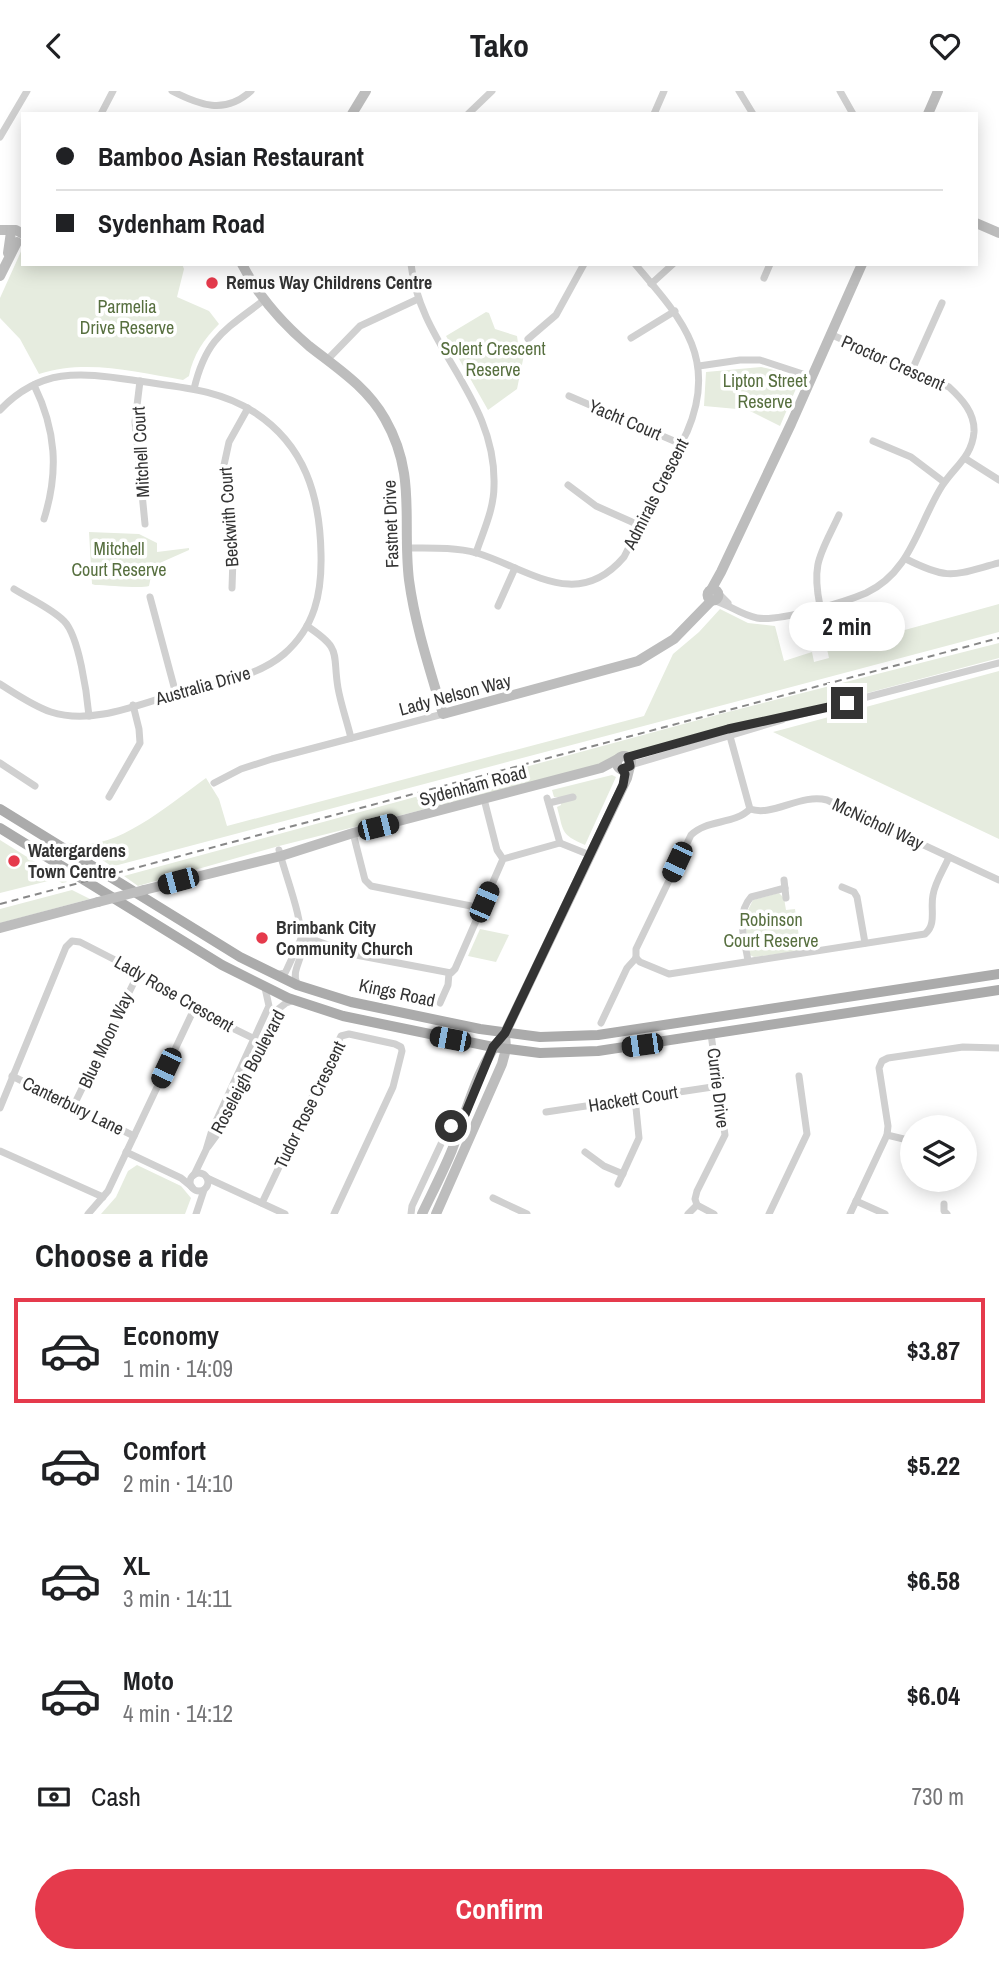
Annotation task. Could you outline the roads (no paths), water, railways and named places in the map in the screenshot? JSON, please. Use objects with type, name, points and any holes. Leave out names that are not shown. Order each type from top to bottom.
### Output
[{"type":"main road","name":"Kings Road","points":[[0,810],[228,950],[297,985],[351,1002],[505,1033],[540,1037],[597,1035],[999,974]]},
{"type":"main road","name":"Kings Road","points":[[0,828],[222,965],[265,988],[295,1000],[367,1021],[493,1047],[540,1053],[574,1053],[999,990]]},
{"type":"street","points":[[0,138],[27,91]]},
{"type":"street","points":[[102,112],[113,91]]},
{"type":"street","points":[[172,91],[198,108],[227,105],[251,91]]},
{"type":"street","points":[[353,112],[366,91]]},
{"type":"street","points":[[470,112],[491,91]]},
{"type":"street","points":[[655,112],[664,91]]},
{"type":"street","points":[[739,91],[752,112]]},
{"type":"street","points":[[840,91],[852,112]]},
{"type":"street","points":[[929,112],[938,91]]},
{"type":"street","points":[[978,224],[999,233]]},
{"type":"street","points":[[2,272],[13,236]]},
{"type":"street","name":"Fastnet Drive","points":[[243,266],[264,300],[294,332],[372,400],[396,442],[407,489],[412,595],[443,714]]},
{"type":"street","points":[[411,266],[418,299],[475,402],[487,432],[495,487],[476,553]]},
{"type":"street","points":[[528,339],[560,309],[583,266]]},
{"type":"street","name":"Admirals Crescent","points":[[408,548],[451,549],[476,553],[558,584],[587,582],[620,562],[641,526],[681,444],[695,411],[699,389],[699,366],[691,339],[675,311],[637,266]]},
{"type":"street","points":[[651,283],[671,266]]},
{"type":"street","points":[[764,278],[769,266]]},
{"type":"street","points":[[713,595],[721,572],[861,266]]},
{"type":"street","points":[[327,360],[360,326],[418,299]]},
{"type":"street","points":[[194,389],[203,358],[213,342],[264,300]]},
{"type":"street","points":[[912,370],[942,303]]},
{"type":"street","points":[[631,338],[675,311]]},
{"type":"street","name":"Proctor Crescent","points":[[713,595],[754,617],[772,619],[867,592],[888,579],[906,559],[944,482],[965,459],[974,430],[970,412],[960,397],[949,387],[831,334]]},
{"type":"street","points":[[699,366],[750,359],[769,362],[811,379]]},
{"type":"street","name":"Australia Drive","points":[[0,410],[16,395],[34,385],[51,378],[76,374],[194,389],[222,396],[248,408],[271,425],[295,451],[316,499],[321,530],[321,585],[317,604],[307,626],[286,652],[261,669],[89,716],[66,716],[51,712],[0,684]]},
{"type":"street","name":"Mitchell Court","points":[[140,381],[135,422],[145,524]]},
{"type":"street","points":[[34,385],[47,413],[53,456],[53,485],[44,519]]},
{"type":"street","name":"Yacht Court","points":[[569,396],[681,444]]},
{"type":"street","name":"Beckwith Court","points":[[232,588],[233,558],[224,465],[229,442],[248,408]]},
{"type":"street","points":[[873,441],[911,457],[944,482]]},
{"type":"street","points":[[965,459],[999,480]]},
{"type":"street","points":[[568,485],[596,506],[641,526]]},
{"type":"street","points":[[820,606],[815,582],[818,559],[839,515]]},
{"type":"street","points":[[906,559],[945,575],[999,563]]},
{"type":"street","points":[[498,606],[515,568]]},
{"type":"street","points":[[14,589],[68,625],[83,675],[89,716]]},
{"type":"street","name":"Lady Nelson Way","points":[[214,783],[260,763],[638,661],[666,645],[694,619],[713,595]]},
{"type":"street","points":[[150,597],[176,694]]},
{"type":"street","points":[[307,626],[326,640],[334,651],[337,686],[351,738]]},
{"type":"street","name":"Sydenham Road","points":[[0,928],[280,853],[322,838],[353,833],[625,764],[729,732],[774,724],[786,718],[999,663]]},
{"type":"street","points":[[109,797],[139,743],[139,729],[133,705]]},
{"type":"street","points":[[729,732],[750,809]]},
{"type":"street","points":[[0,763],[35,786]]},
{"type":"street","points":[[422,1214],[449,1157],[493,1047],[505,1033],[623,785],[625,764]]},
{"type":"street","points":[[559,843],[548,801],[573,797]]},
{"type":"street","name":"McNicholl Way","points":[[601,1023],[627,968],[636,958],[636,949],[691,835],[699,828],[734,818],[750,809],[760,811],[805,799],[820,798],[999,880]]},
{"type":"street","points":[[484,799],[497,850],[503,859]]},
{"type":"street","points":[[353,833],[365,880],[371,886],[481,908]]},
{"type":"street","points":[[301,938],[356,955],[449,973],[455,969],[503,859],[559,843],[590,855]]},
{"type":"street","points":[[280,853],[301,938],[301,954],[294,976],[297,985]]},
{"type":"street","points":[[636,958],[670,974],[921,935],[928,932],[933,921],[933,893],[949,857]]},
{"type":"street","points":[[748,961],[741,919],[743,909],[751,897],[784,884],[786,898]]},
{"type":"street","points":[[842,887],[854,892],[857,897],[865,943]]},
{"type":"street","points":[[275,975],[285,973],[301,938]]},
{"type":"street","name":"Lady Rose Crescent","points":[[0,1108],[65,955],[74,944],[87,946],[139,972],[195,1007],[258,1040]]},
{"type":"street","name":"Blue Moon Way","points":[[74,1107],[139,972]]},
{"type":"street","points":[[440,1003],[448,985],[449,973]]},
{"type":"street","name":"Roseleigh Boulevard","points":[[258,1040],[269,1000],[265,988]]},
{"type":"street","name":"Roseleigh Boulevard","points":[[193,1176],[212,1130],[258,1040],[277,1010],[295,1000]]},
{"type":"street","points":[[88,1214],[108,1191],[195,1007]]},
{"type":"street","points":[[436,1214],[489,1097],[506,1049],[505,1033]]},
{"type":"street","name":"Tudor Rose Crescent","points":[[262,1203],[341,1036],[349,1034],[395,1044],[401,1047],[402,1051],[396,1080],[334,1214]]},
{"type":"street","name":"Currie Drive","points":[[698,1205],[695,1199],[697,1191],[725,1135],[711,1034]]},
{"type":"street","points":[[850,1214],[887,1135],[880,1063],[888,1058],[953,1048],[999,1048]]},
{"type":"street","name":"Canterbury Lane","points":[[12,1076],[134,1136]]},
{"type":"street","points":[[769,1214],[807,1134],[799,1076]]},
{"type":"street","name":"Hackett Court","points":[[546,1112],[719,1086]]},
{"type":"street","points":[[618,1185],[639,1138],[635,1098]]},
{"type":"street","points":[[411,1214],[447,1131],[453,1125],[461,1124]]},
{"type":"street","points":[[887,1135],[900,1138]]},
{"type":"street","points":[[0,1151],[103,1196]]},
{"type":"street","points":[[126,1152],[181,1178],[199,1191],[218,1183]]},
{"type":"street","points":[[585,1152],[604,1166],[623,1174]]},
{"type":"street","points":[[196,1214],[205,1188],[205,1177],[200,1163]]},
{"type":"street","points":[[193,1176],[193,1188],[199,1204]]},
{"type":"street","points":[[181,1178],[205,1177],[285,1214]]},
{"type":"street","points":[[493,1198],[527,1214]]},
{"type":"street","points":[[856,1201],[884,1214]]},
{"type":"street","points":[[688,1214],[698,1205],[714,1214]]},
{"type":"street","points":[[935,1214],[945,1209]]},
{"type":"railway","points":[[0,904],[999,638]]},
{"type":"place","name":"Remus Way Childrens Centre","points":[[212,283]]},
{"type":"place","name":"Watergardens Town Centre","points":[[14,861]]},
{"type":"place","name":"Brimbank City Community Church","points":[[262,938]]},
{"type":"park label","name":"Parmelia Drive Reserve","points":[[127,318]]},
{"type":"park label","name":"Solent Crescent Reserve","points":[[493,360]]},
{"type":"park label","name":"Lipton Street Reserve","points":[[765,392]]},
{"type":"park label","name":"Mitchell Court Reserve","points":[[119,560]]},
{"type":"park label","name":"Robinson Court Reserve","points":[[771,930]]}]
